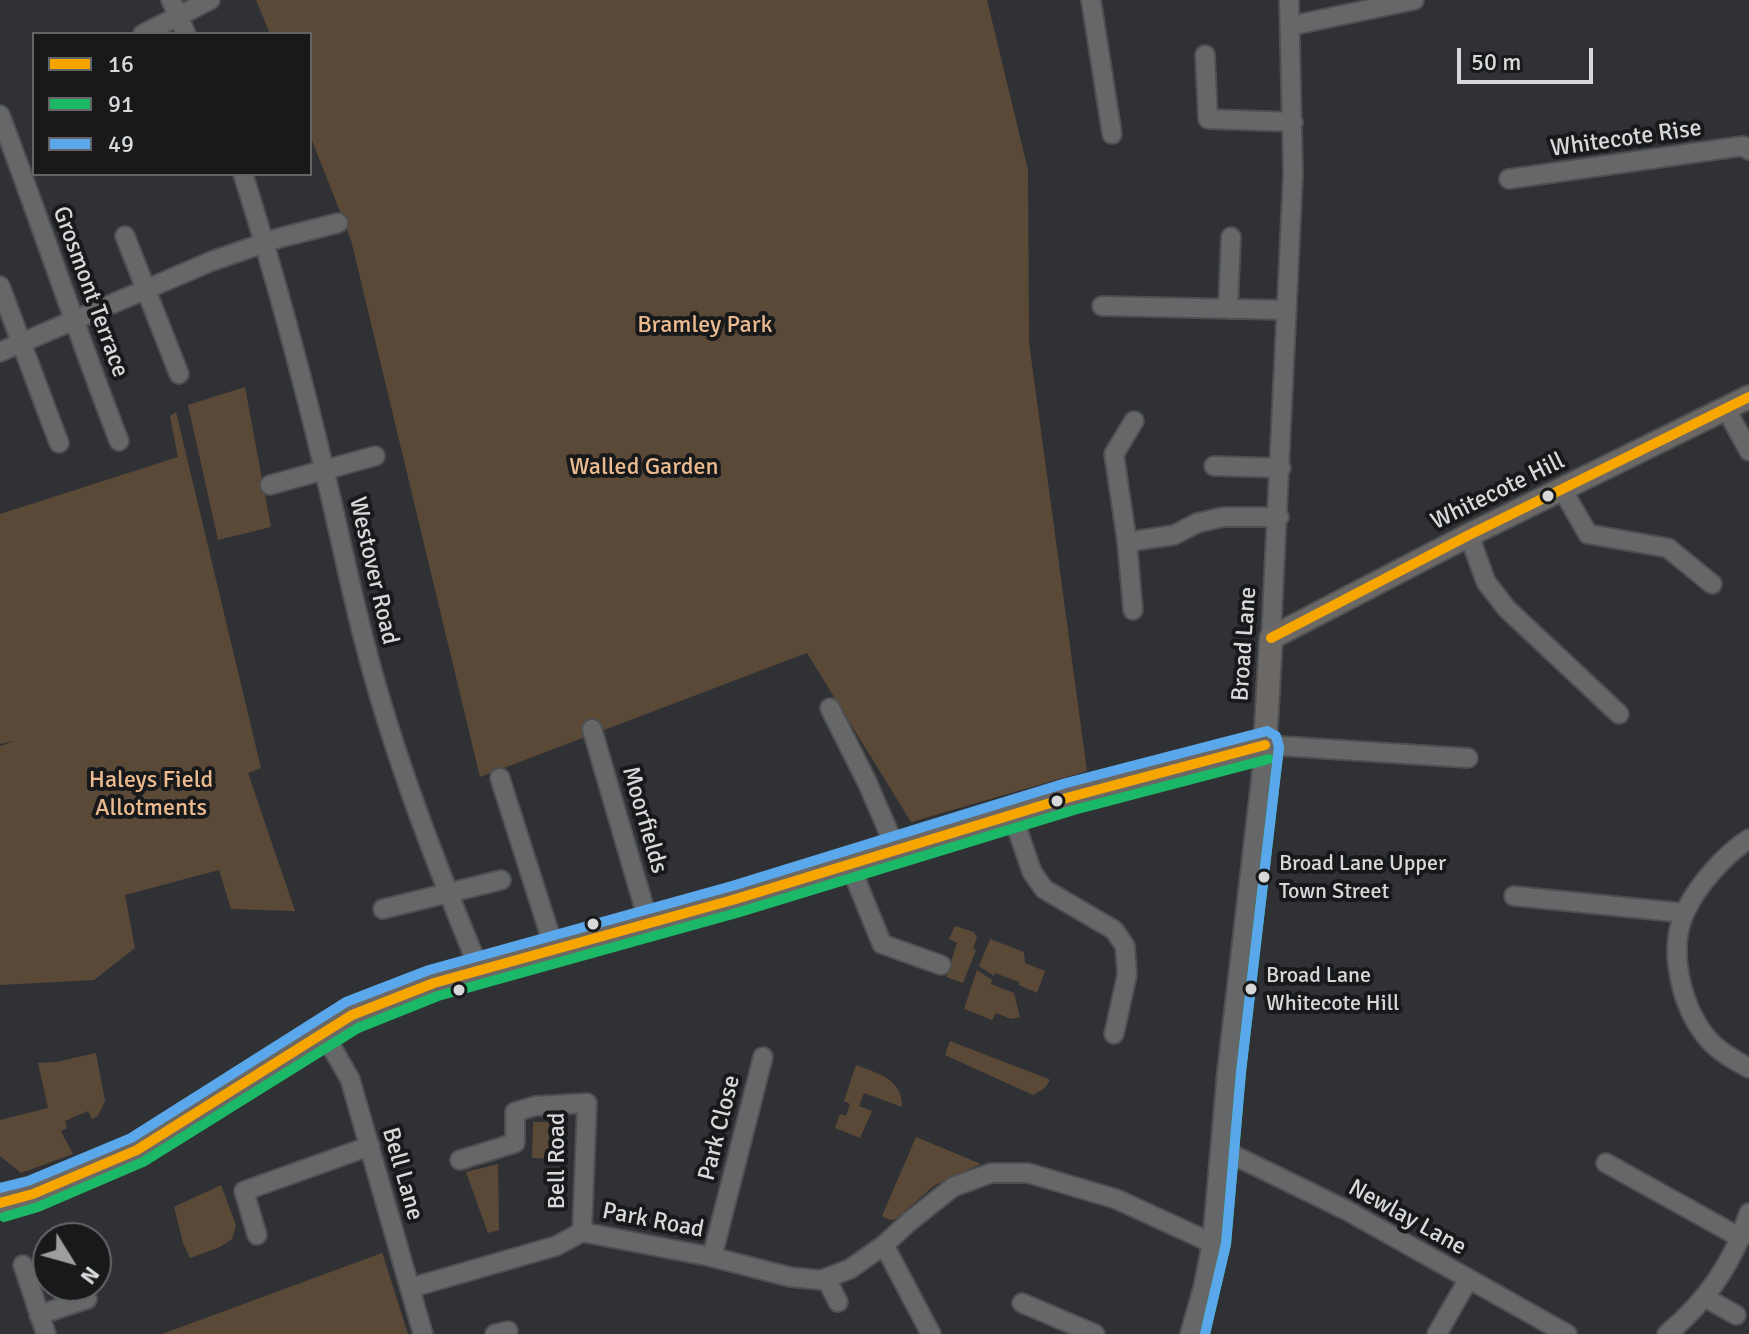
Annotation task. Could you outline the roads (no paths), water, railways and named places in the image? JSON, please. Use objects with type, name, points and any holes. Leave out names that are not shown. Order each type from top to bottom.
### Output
[{"type":"main road","name":"Whitecote Hill","points":[[1271,638],[1469,535],[1749,397]]},
{"type":"main road","name":"Broad Lane","points":[[1265,745],[1271,638]]},
{"type":"main road","points":[[0,1203],[44,1189],[137,1150],[323,1032],[364,1010],[434,983],[649,924],[1012,814],[1265,745]]},
{"type":"street","points":[[145,32],[174,8],[210,0]]},
{"type":"street","points":[[1091,0],[1112,134]]},
{"type":"street","name":"Broad Lane","points":[[1271,638],[1293,174],[1289,0]]},
{"type":"street","points":[[1290,26],[1414,0]]},
{"type":"street","points":[[174,8],[185,32]]},
{"type":"street","points":[[1205,55],[1208,119],[1293,122]]},
{"type":"street","name":"Grosmont Terrace","points":[[0,115],[47,239],[72,321],[119,441]]},
{"type":"street","name":"Whitecote Rise","points":[[1509,179],[1743,146],[1749,150]]},
{"type":"street","name":"Westover Road","points":[[244,176],[325,472],[374,675],[419,821],[480,971]]},
{"type":"street","points":[[0,352],[212,261],[338,223]]},
{"type":"street","points":[[125,236],[179,374]]},
{"type":"street","points":[[1228,309],[1231,237]]},
{"type":"street","points":[[0,286],[59,443]]},
{"type":"street","points":[[1102,306],[1287,310]]},
{"type":"street","points":[[1726,409],[1749,451]]},
{"type":"street","points":[[1133,610],[1114,454],[1134,421]]},
{"type":"street","points":[[270,485],[375,456]]},
{"type":"street","points":[[1214,466],[1281,468]]},
{"type":"street","points":[[1562,489],[1588,534],[1668,548],[1712,584]]},
{"type":"street","points":[[1127,542],[1174,535],[1197,523],[1223,517],[1279,517]]},
{"type":"street","points":[[1469,535],[1486,582],[1507,609],[1619,714]]},
{"type":"street","points":[[830,708],[896,849]]},
{"type":"street","name":"Moorfields","points":[[592,729],[649,924]]},
{"type":"street","points":[[1265,745],[1468,758]]},
{"type":"street","name":"Broad Lane","points":[[1190,1334],[1212,1243],[1227,1071],[1265,745]]},
{"type":"street","points":[[500,778],[555,951]]},
{"type":"street","points":[[1012,814],[1032,872],[1044,889],[1114,930],[1125,946],[1127,975],[1114,1034]]},
{"type":"street","points":[[1749,839],[1736,847],[1684,913],[1678,944],[1680,978],[1690,1011],[1709,1041],[1749,1068]]},
{"type":"street","points":[[849,863],[882,944],[941,965]]},
{"type":"street","points":[[383,909],[501,880]]},
{"type":"street","points":[[1514,896],[1684,913]]},
{"type":"street","name":"Bell Lane","points":[[323,1032],[350,1079],[423,1334]]},
{"type":"street","name":"Park Close","points":[[712,1257],[763,1057]]},
{"type":"street","name":"Bell Road","points":[[460,1160],[515,1143],[515,1112],[535,1106],[587,1103],[582,1232]]},
{"type":"street","points":[[257,1235],[244,1191],[370,1146]]},
{"type":"street","name":"Newlay Lane","points":[[1221,1149],[1346,1210],[1567,1334]]},
{"type":"street","points":[[1606,1163],[1741,1238]]},
{"type":"street","name":"Park Road","points":[[410,1288],[556,1246],[582,1232],[712,1257],[790,1277],[826,1278],[850,1269],[884,1245],[953,1187],[991,1173],[1028,1173],[1116,1199],[1212,1243]]},
{"type":"street","points":[[1667,1334],[1719,1281],[1741,1238],[1749,1213]]},
{"type":"street","points":[[884,1245],[931,1334]]},
{"type":"street","points":[[23,1265],[46,1334]]},
{"type":"street","points":[[826,1278],[838,1302]]},
{"type":"street","points":[[1437,1334],[1468,1280]]},
{"type":"street","points":[[1704,1297],[1736,1315]]},
{"type":"street","points":[[39,1315],[78,1302]]},
{"type":"street","points":[[1022,1303],[1095,1334]]},
{"type":"place","name":"Broad Lane Upper Town Street","points":[[1264,877]]},
{"type":"place","name":"Broad Lane Whitecote Hill","points":[[1251,989]]},
{"type":"park label","name":"Bramley Park","points":[[705,326]]},
{"type":"park label","name":"Walled Garden","points":[[644,468]]},
{"type":"park label","name":"Haleys Field Allotments","points":[[151,795]]}]
